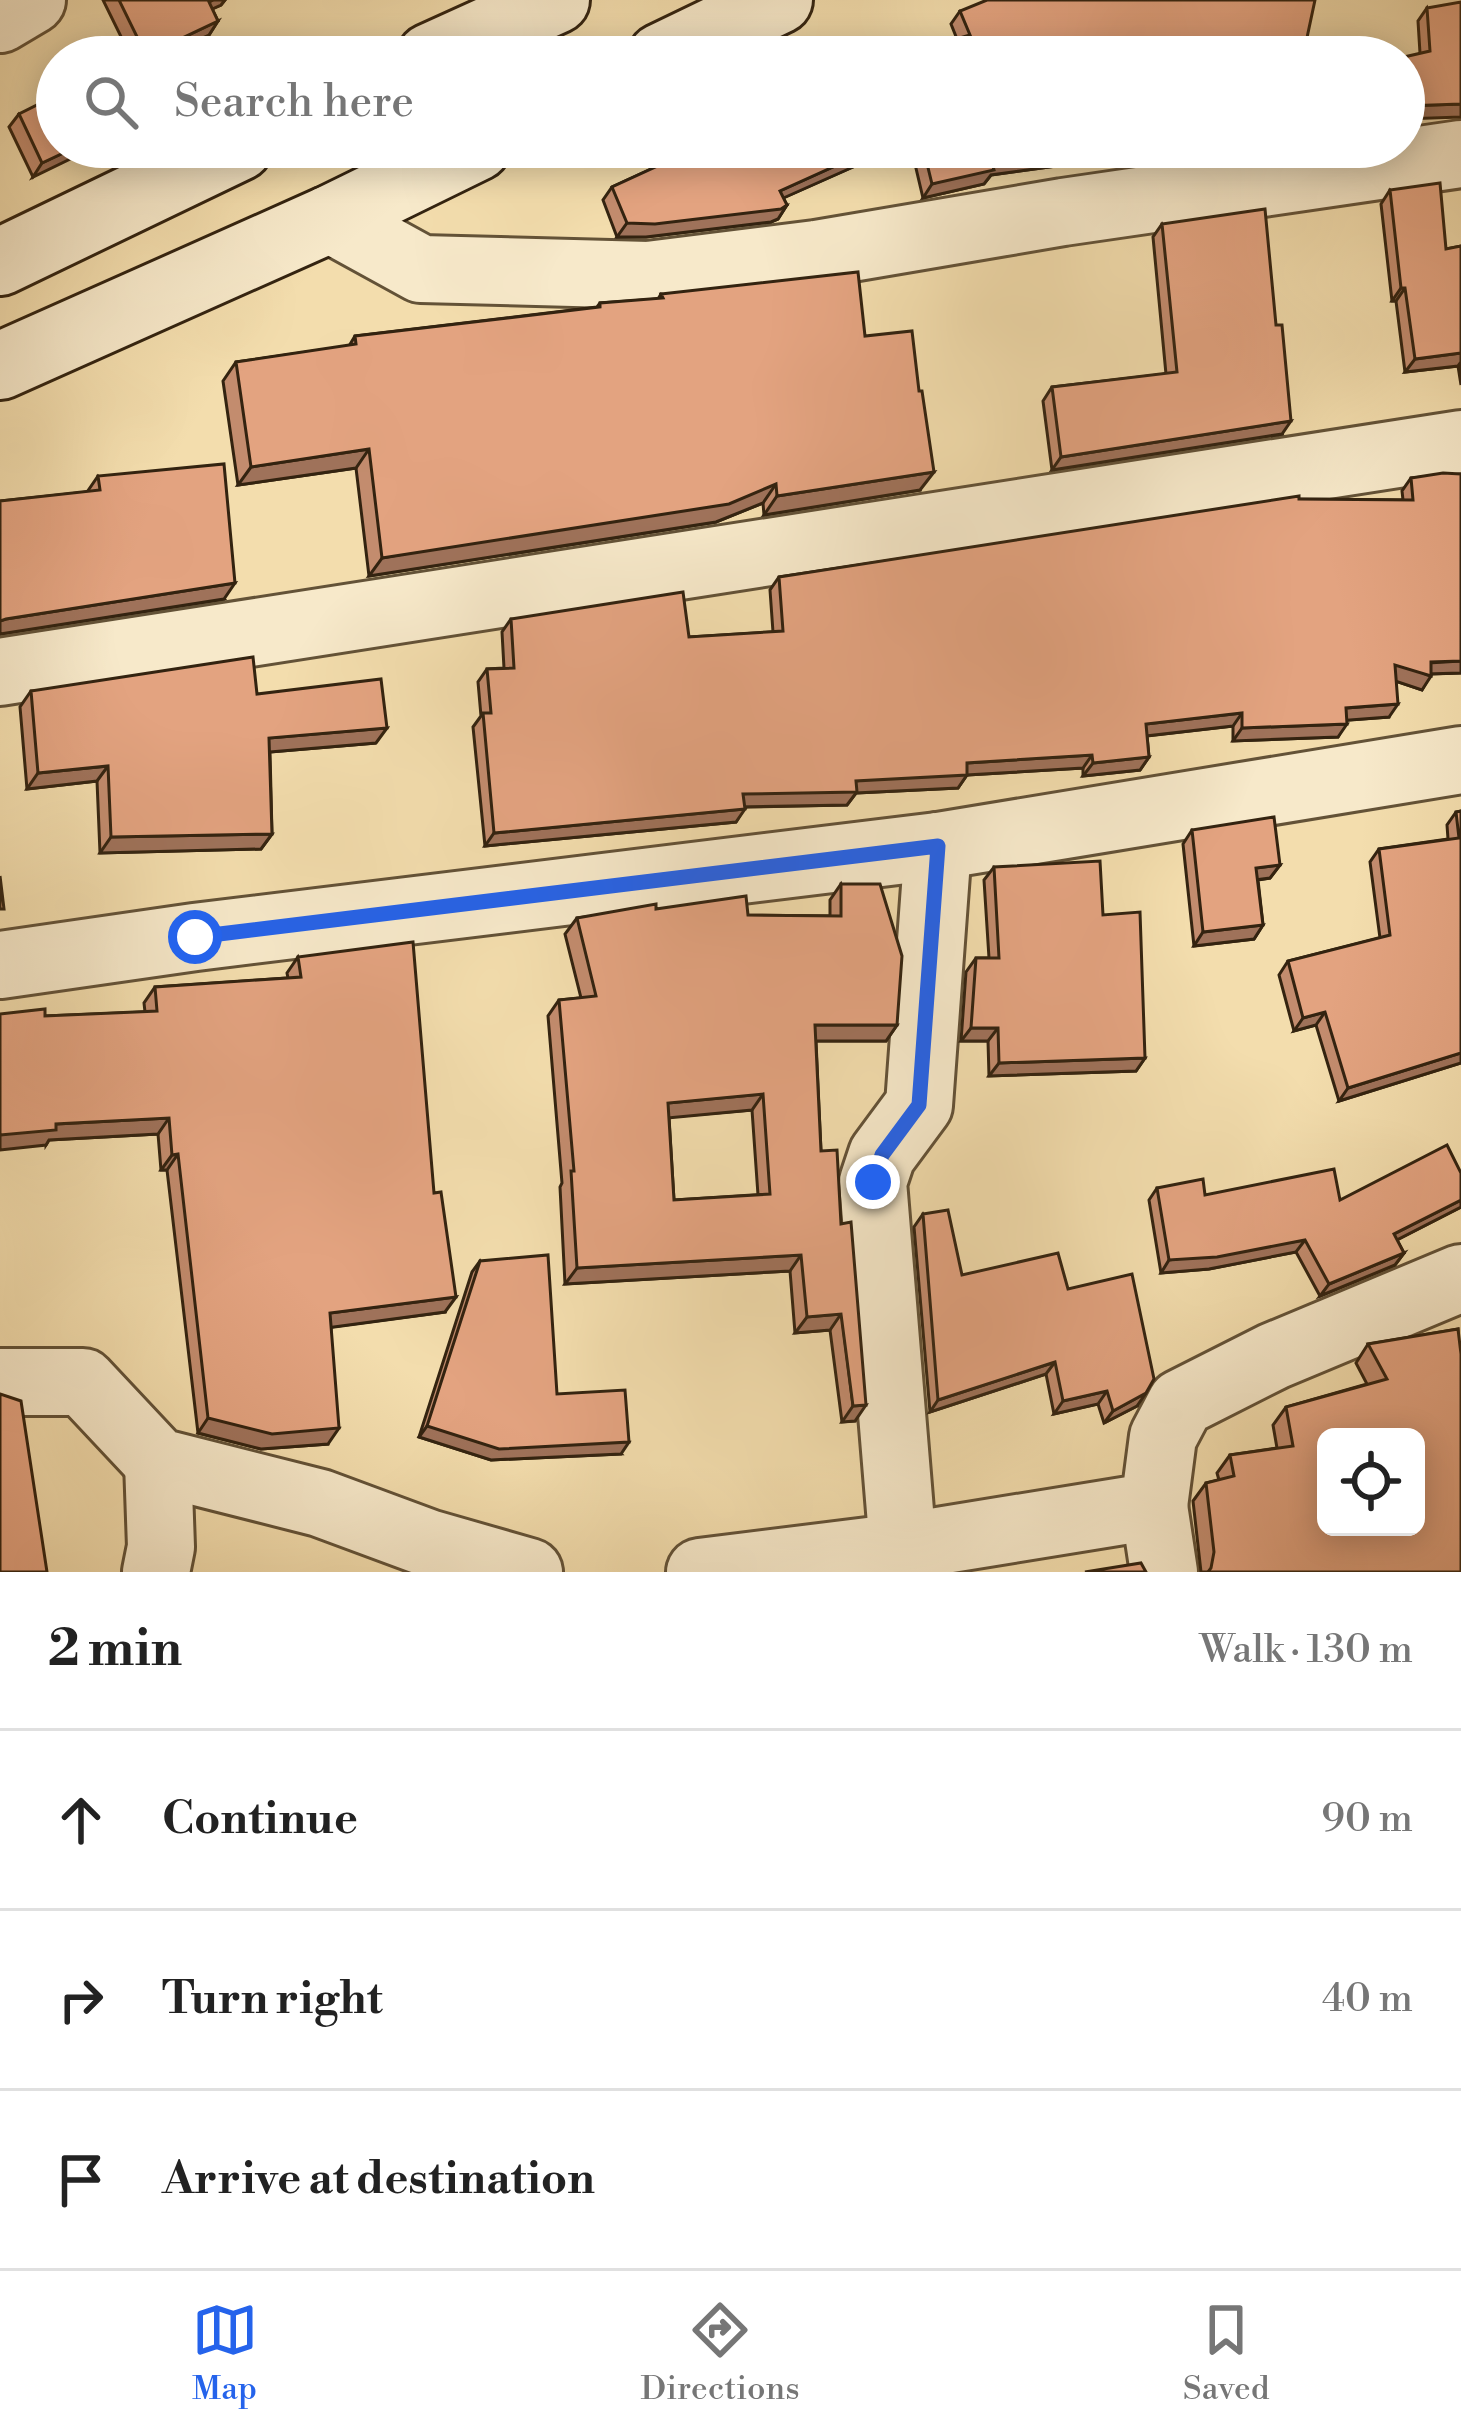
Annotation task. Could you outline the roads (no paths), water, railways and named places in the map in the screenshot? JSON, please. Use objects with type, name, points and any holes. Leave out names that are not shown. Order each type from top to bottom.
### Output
[{"type":"street","points":[[0,19],[32,0]]},
{"type":"street","points":[[476,36],[556,0]]},
{"type":"street","points":[[691,29],[779,0]]},
{"type":"street","points":[[1425,159],[1461,154]]},
{"type":"street","points":[[0,262],[195,168]]},
{"type":"street","points":[[0,366],[434,168]]},
{"type":"street","points":[[330,219],[422,269],[648,275],[816,254],[1361,168]]},
{"type":"street","points":[[0,672],[1461,444]]},
{"type":"street","points":[[0,964],[938,846],[1461,760]]},
{"type":"street","points":[[903,1559],[873,1182],[882,1155],[919,1105],[938,846]]},
{"type":"street","points":[[1164,1572],[1154,1506],[1162,1437],[1181,1403],[1274,1356],[1461,1278]]},
{"type":"street","points":[[0,1382],[83,1382],[158,1462],[320,1503],[428,1543],[530,1572]]},
{"type":"street","points":[[156,1572],[161,1547],[158,1462]]},
{"type":"street","points":[[700,1572],[903,1559],[1154,1506]]}]
